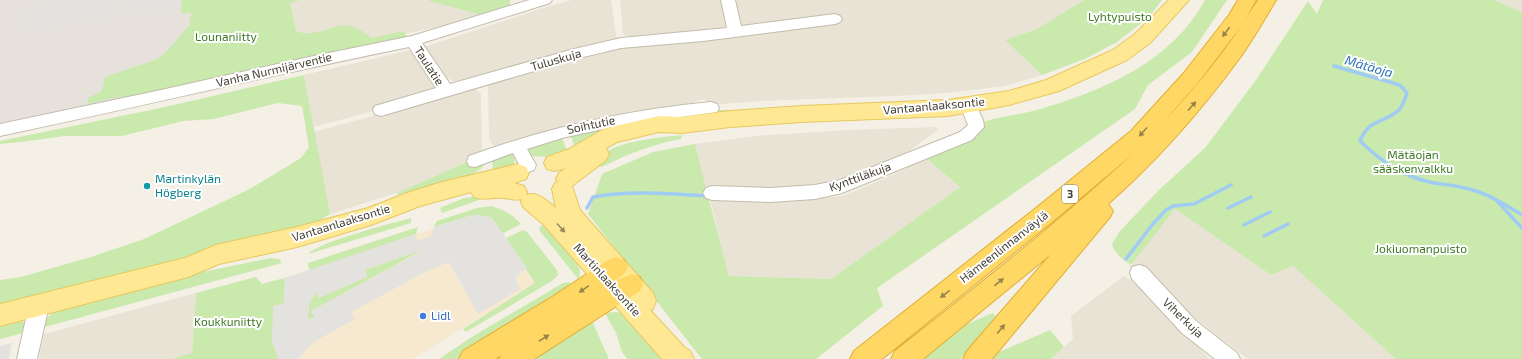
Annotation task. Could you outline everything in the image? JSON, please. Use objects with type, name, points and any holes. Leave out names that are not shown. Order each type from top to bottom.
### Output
[{"type":"highway","name":"Hämeenlinnanväylä","points":[[863,359],[1044,216],[1138,137],[1190,79],[1236,19],[1247,0]]},
{"type":"highway","name":"Hämeenlinnanväylä","points":[[904,359],[1064,229],[1156,145],[1207,88],[1252,27],[1267,0]]},
{"type":"highway","points":[[976,359],[1156,145]]},
{"type":"highway","points":[[472,359],[561,305],[617,280]]},
{"type":"highway","points":[[512,359],[617,280]]},
{"type":"main road","name":"Vantaanlaaksontie","points":[[0,315],[188,267],[231,264],[298,249],[370,227],[430,204],[491,190],[504,189],[524,183],[550,199],[557,195],[561,177],[616,144],[682,125],[730,119],[802,114],[948,108],[1009,98],[1052,86],[1120,55],[1143,38],[1180,0]]},
{"type":"main road","points":[[524,183],[541,161],[561,177]]},
{"type":"main road","name":"Martinlaaksontie","points":[[561,177],[564,198],[570,215],[617,280],[675,355],[681,359]]},
{"type":"main road","name":"Martinlaaksontie","points":[[524,183],[551,217],[617,280],[684,350],[688,359]]},
{"type":"street","name":"Vanha Nurmijärventie","points":[[0,130],[161,96],[309,62],[413,41],[545,0]]},
{"type":"street","points":[[728,0],[735,31]]},
{"type":"street","name":"Tuluskuja","points":[[381,110],[574,54],[621,43],[735,31],[836,18]]},
{"type":"street","name":"Taulatie","points":[[413,41],[446,91]]},
{"type":"street","name":"Kynttiläkuja","points":[[712,193],[770,195],[815,192],[842,186],[966,136],[976,127],[975,120],[968,105]]},
{"type":"street","name":"Soihtutie","points":[[475,161],[541,137],[597,123],[672,111],[711,108]]},
{"type":"street","points":[[517,146],[524,183]]},
{"type":"street","name":"Viherkuja","points":[[1139,273],[1189,327],[1230,359]]},
{"type":"street","points":[[27,359],[39,305]]},
{"type":"shaded area","points":[[0,0],[192,0],[185,76],[110,101],[0,123]]},
{"type":"shaded area","points":[[41,0],[115,0],[111,17],[91,19],[22,35],[31,6],[39,4]]},
{"type":"shaded area","points":[[124,0],[181,0],[180,10],[159,15],[158,8],[121,13]]},
{"type":"shaded area","points":[[301,0],[426,0],[481,15],[460,23],[301,54],[290,3]]},
{"type":"shaded area","points":[[572,0],[611,0],[617,40],[461,81],[453,81],[446,77],[424,47],[543,8]]},
{"type":"shaded area","points":[[620,0],[722,0],[728,25],[717,31],[630,38],[623,34]]},
{"type":"shaded area","points":[[733,0],[1084,0],[1035,30],[1005,40],[1042,75],[1005,86],[918,95],[762,101],[706,105],[705,99],[697,101],[695,105],[496,149],[489,139],[488,85],[538,70],[631,46],[687,43],[803,27],[742,26],[739,23]]},
{"type":"shaded area","points":[[1494,0],[1522,0],[1522,12]]},
{"type":"shaded area","points":[[411,50],[435,79],[435,87],[427,92],[377,110],[314,127],[304,75]]},
{"type":"shaded area","points":[[474,88],[481,94],[482,155],[399,192],[330,214],[314,132]]},
{"type":"shaded area","points":[[937,127],[938,130],[909,151],[847,180],[792,189],[704,186],[695,144],[756,136],[848,130]]},
{"type":"shaded area","points":[[926,158],[960,187],[831,279],[729,276],[710,199],[762,202],[843,196],[897,173]]},
{"type":"shaded area","points":[[1175,209],[1271,275],[1293,266],[1396,359],[1248,359],[1130,268],[1148,240]]},
{"type":"shaded area","points":[[473,215],[502,234],[536,283],[413,359],[263,359],[262,284],[309,271]]},
{"type":"shaded area","points":[[473,215],[491,217],[527,268],[515,278],[520,289],[478,314],[449,262],[427,271],[351,312],[355,319],[314,342],[298,359],[278,359],[272,340],[273,306],[284,303],[285,278],[416,234],[417,241],[431,236],[434,227]],"holes":[[[419,251],[419,253],[311,311],[315,318],[308,319],[309,305],[316,291],[318,298],[367,277],[365,270]]]},
{"type":"shaded area","points":[[1124,276],[1147,290],[1209,359],[1051,359],[1073,339],[1071,316]]},
{"type":"shaded area","points":[[196,293],[192,353],[171,359],[39,359],[44,334]]},
{"type":"shaded area","points":[[12,343],[9,359],[0,359],[0,346]]},
{"type":"green space","name":"Lounaniitty","points":[[182,0],[301,0],[290,3],[296,31],[311,33],[339,26],[346,26],[358,29],[372,38],[403,31],[408,37],[188,86],[110,101],[125,95],[88,104],[88,98],[102,91],[105,77],[155,60],[169,49],[189,26],[191,12],[181,14]]},
{"type":"green space","points":[[426,0],[510,0],[510,5],[481,15]]},
{"type":"green space","name":"Lyhtypuisto","points":[[1084,0],[1162,0],[1149,17],[1117,42],[1085,59],[1042,75],[1005,40],[1035,30]]},
{"type":"green space","points":[[1205,0],[1227,0],[1192,52],[1148,85],[1135,109],[877,288],[883,306],[816,359],[702,359],[588,214],[602,174],[653,152],[695,144],[729,276],[831,279],[960,187],[926,158],[976,125],[996,118],[1037,110],[1086,94],[1133,72],[1174,41],[1191,22]]},
{"type":"green space","name":"Jokiuomanpuisto","points":[[1323,0],[1494,0],[1522,12],[1522,359],[1396,359],[1293,266],[1271,275],[1175,209],[1131,265],[1120,257],[1114,250],[1112,244],[1120,231],[1161,188],[1205,148],[1256,80],[1308,1],[1317,14]]},
{"type":"green space","points":[[304,75],[330,214],[318,221],[189,257],[0,305],[0,280],[21,277],[91,257],[144,239],[248,190],[301,158],[309,147],[302,106],[278,103],[214,119],[183,121],[122,136],[65,136],[0,144],[0,141],[165,107]]},
{"type":"green space","points":[[717,110],[747,110],[575,147],[570,134],[571,133]]},
{"type":"green space","points":[[682,135],[681,139],[641,150],[602,167],[597,166],[603,155],[609,150],[618,146],[640,140]]},
{"type":"green space","points":[[562,137],[567,152],[556,157],[530,156],[525,146]]},
{"type":"green space","points":[[512,153],[515,160],[513,168],[493,173],[492,159]]},
{"type":"green space","points":[[469,161],[482,162],[484,165],[470,175],[458,179],[398,195],[397,193]]},
{"type":"green space","points":[[480,196],[484,198],[442,213],[440,208],[464,198]]},
{"type":"green space","points":[[491,206],[507,212],[521,224],[502,234],[491,217],[473,215],[434,227],[437,221],[477,208]]},
{"type":"green space","points":[[411,218],[411,223],[308,254],[315,249],[341,238]]},
{"type":"green space","points":[[545,224],[547,229],[577,264],[580,270],[579,280],[539,230],[540,227]]},
{"type":"green space","points":[[418,227],[416,234],[309,271],[308,263]]},
{"type":"green space","points":[[523,230],[527,232],[557,270],[558,275],[552,281],[466,332],[463,329],[535,283],[506,238]]},
{"type":"green space","points":[[419,251],[311,311],[315,318],[308,319],[309,305],[317,291],[318,298],[367,277],[365,270]]},
{"type":"green space","points":[[271,258],[279,259],[282,263],[41,328],[47,318],[55,311],[163,280]]},
{"type":"green space","name":"Koukkuniitty","points":[[256,277],[262,284],[285,278],[284,303],[272,340],[278,359],[171,359],[192,353],[196,293]]},
{"type":"green space","points":[[569,282],[572,288],[462,359],[439,359],[470,338],[563,283]]},
{"type":"green space","points":[[605,313],[624,313],[665,359],[627,359],[622,352],[616,333]]},
{"type":"green space","points":[[993,313],[997,319],[960,359],[923,359],[967,324]]},
{"type":"green space","points":[[18,320],[26,323],[27,332],[0,339],[0,322]]},
{"type":"green space","points":[[592,321],[609,359],[528,359]]},
{"type":"green space","points":[[1050,330],[1064,347],[1051,359],[983,359]]},
{"type":"waterway","name":"Mätäoja","points":[[1334,66],[1400,85],[1407,93],[1399,110],[1388,118],[1377,122],[1368,128],[1360,141],[1376,156],[1394,168],[1412,177],[1482,193],[1494,198],[1522,215]]},
{"type":"waterway","points":[[1126,259],[1152,225],[1166,210],[1173,206],[1194,204],[1231,185]]},
{"type":"waterway","points":[[587,208],[593,197],[607,195],[650,193],[708,196]]},
{"type":"waterway","points":[[1228,208],[1251,197]]},
{"type":"waterway","points":[[1497,201],[1522,228]]},
{"type":"waterway","points":[[1244,225],[1270,212]]},
{"type":"waterway","points":[[1264,236],[1288,224]]},
{"type":"place","name":"Martinkylän Högberg","points":[[147,186]]},
{"type":"place","name":"Lidl","points":[[423,316]]},
{"type":"park label","name":"Mätäojan sääskenvalkku","points":[[1413,162]]}]
